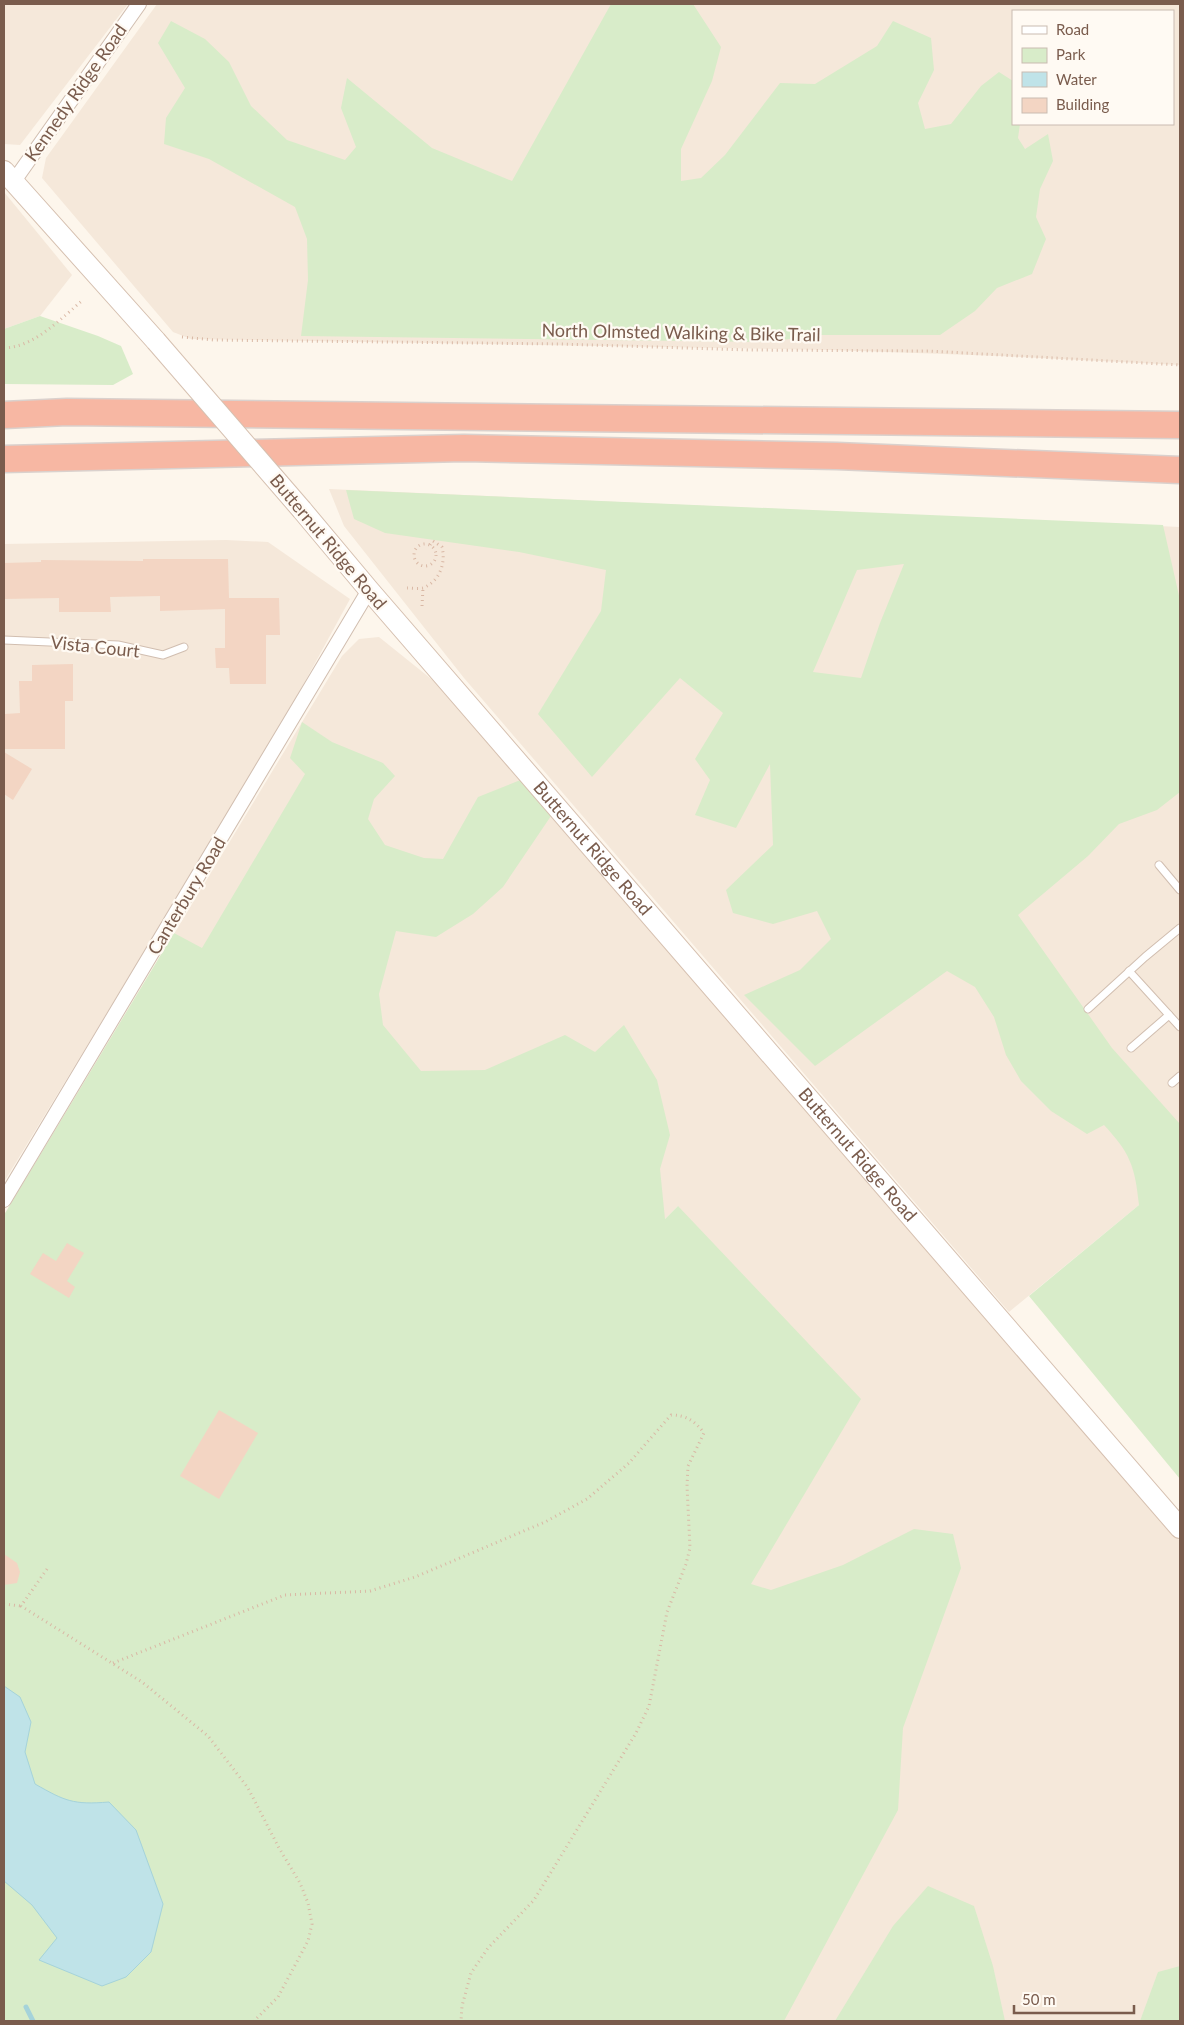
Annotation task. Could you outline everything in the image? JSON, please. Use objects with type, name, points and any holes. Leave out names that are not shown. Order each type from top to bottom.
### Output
[{"type":"highway","points":[[4,415],[76,412],[492,415],[1180,425]]},
{"type":"highway","points":[[4,459],[464,448],[837,456],[1180,470]]},
{"type":"street","name":"Kennedy Ridge Road","points":[[9,176],[139,4]]},
{"type":"street","name":"Butternut Ridge Road","points":[[9,176],[156,341],[1180,1528]]},
{"type":"street","name":"Canterbury Road","points":[[4,1200],[369,590]]},
{"type":"lane","name":"Vista Court","points":[[4,640],[118,645],[163,655],[184,647]]},
{"type":"lane","points":[[1158,865],[1180,890]]},
{"type":"lane","points":[[1088,1008],[1180,928]]},
{"type":"lane","points":[[1129,971],[1180,1027]]},
{"type":"lane","points":[[1131,1048],[1169,1015]]},
{"type":"lane","points":[[1172,1083],[1180,1076]]},
{"type":"path","points":[[4,348],[21,346],[31,341],[84,300]]},
{"type":"path","name":"North Olmsted Walking & Bike Trail","points":[[182,337],[214,340],[559,344],[749,350],[929,351],[1180,365]]},
{"type":"path","points":[[407,588],[423,588],[435,578],[443,567],[444,556],[442,547],[433,541],[430,545],[420,545],[415,550],[415,557],[421,565],[428,565],[436,557],[435,550],[430,545]]},
{"type":"path","points":[[422,606],[423,588]]},
{"type":"path","points":[[113,1663],[285,1595],[370,1591],[414,1577],[545,1522],[587,1499],[629,1463],[671,1415],[682,1415],[696,1422],[704,1433],[688,1466],[686,1486],[690,1548],[686,1564],[667,1612],[649,1706],[636,1733],[534,1900],[488,1948],[472,1973],[462,2006],[461,2021]]},
{"type":"path","points":[[21,1606],[46,1569]]},
{"type":"path","points":[[4,1604],[21,1606],[142,1682],[208,1736],[248,1788],[279,1848],[300,1883],[308,1903],[312,1924],[308,1941],[278,1997],[254,2021]]},
{"type":"shaded area","points":[[4,4],[128,4],[20,145],[4,144]]},
{"type":"shaded area","points":[[157,4],[1180,4],[1180,365],[831,350],[191,339],[173,332],[42,178],[46,158]]},
{"type":"shaded area","points":[[4,192],[72,275],[40,316],[4,329]]},
{"type":"shaded area","points":[[329,489],[1180,527],[1180,1254],[1139,1205],[1009,1312],[464,678],[344,526]]},
{"type":"shaded area","points":[[226,540],[268,542],[350,599],[273,740],[4,1182],[4,544]]},
{"type":"shaded area","points":[[379,637],[445,690],[1180,1541],[1180,2021],[492,2021],[678,1206],[665,1219],[4,1215],[342,656],[359,639]]},
{"type":"green space","points":[[611,4],[693,4],[721,47],[712,81],[681,149],[681,181],[701,178],[725,155],[780,83],[815,84],[877,46],[893,21],[931,38],[934,70],[918,103],[925,129],[951,124],[981,86],[999,72],[1012,80],[1012,125],[1020,125],[1018,138],[1025,149],[1048,134],[1053,161],[1040,189],[1036,217],[1046,239],[1032,274],[997,288],[975,311],[940,335],[812,335],[772,342],[301,336],[308,280],[307,239],[295,207],[209,159],[164,144],[166,118],[185,88],[158,43],[171,21],[205,39],[229,62],[251,106],[287,140],[345,160],[356,147],[341,108],[347,78],[432,148],[512,181]]},
{"type":"green space","points":[[40,316],[121,346],[133,374],[113,385],[4,384],[4,329]]},
{"type":"green space","points":[[346,490],[1163,525],[1180,600],[1180,792],[1157,810],[1119,824],[1088,856],[1018,915],[1112,1048],[1180,1124],[1180,1479],[1029,1296],[1139,1205],[1136,1180],[1130,1161],[1113,1135],[1104,1125],[1087,1134],[1051,1111],[1021,1081],[1006,1055],[994,1017],[975,987],[947,971],[815,1066],[744,995],[800,970],[831,939],[817,911],[773,924],[733,913],[726,890],[773,845],[770,764],[736,828],[695,815],[710,780],[695,759],[723,713],[680,678],[592,777],[538,714],[601,611],[606,570],[519,552],[385,533],[354,519]],"holes":[[[904,564],[880,623],[861,678],[813,672],[857,570]]]},
{"type":"green space","points":[[302,722],[332,742],[383,763],[395,776],[374,799],[368,819],[385,845],[424,858],[443,859],[478,797],[523,779],[553,813],[503,887],[473,914],[436,937],[396,931],[379,994],[383,1025],[421,1071],[485,1070],[565,1035],[595,1052],[624,1025],[657,1080],[670,1135],[660,1169],[665,1219],[678,1206],[861,1399],[751,1584],[771,1590],[843,1565],[914,1529],[953,1534],[961,1568],[903,1728],[898,1810],[784,2021],[4,2021],[4,1215],[174,933],[202,948],[305,774],[290,758]]},
{"type":"green space","points":[[928,1886],[974,1906],[993,1966],[1005,2021],[835,2021],[893,1926]]},
{"type":"green space","points":[[1180,1966],[1180,2021],[1140,2021],[1158,1972]]},
{"type":"water","points":[[4,1686],[20,1697],[31,1722],[25,1752],[35,1784],[62,1798],[78,1802],[109,1802],[136,1830],[163,1904],[151,1952],[126,1977],[102,1986],[39,1960],[57,1938],[32,1905],[4,1881]]},
{"type":"building","points":[[143,559],[228,559],[229,598],[279,598],[280,635],[266,635],[266,684],[230,684],[229,668],[216,668],[215,648],[225,648],[225,609],[160,611],[160,596],[110,597],[111,612],[59,612],[59,598],[4,599],[4,563],[41,562],[41,560],[143,561]]},
{"type":"building","points":[[73,664],[73,701],[65,701],[65,749],[5,749],[5,714],[20,713],[19,681],[32,681],[32,665]]},
{"type":"building","points":[[4,752],[32,769],[13,800],[4,794]]},
{"type":"building","points":[[67,1243],[84,1253],[67,1281],[75,1287],[69,1298],[30,1274],[43,1253],[56,1261]]},
{"type":"building","points":[[219,1410],[258,1433],[219,1499],[180,1476]]},
{"type":"building","points":[[4,1554],[17,1563],[20,1572],[17,1583],[4,1585]]},
{"type":"waterway","points":[[26,2007],[33,2021]]}]
